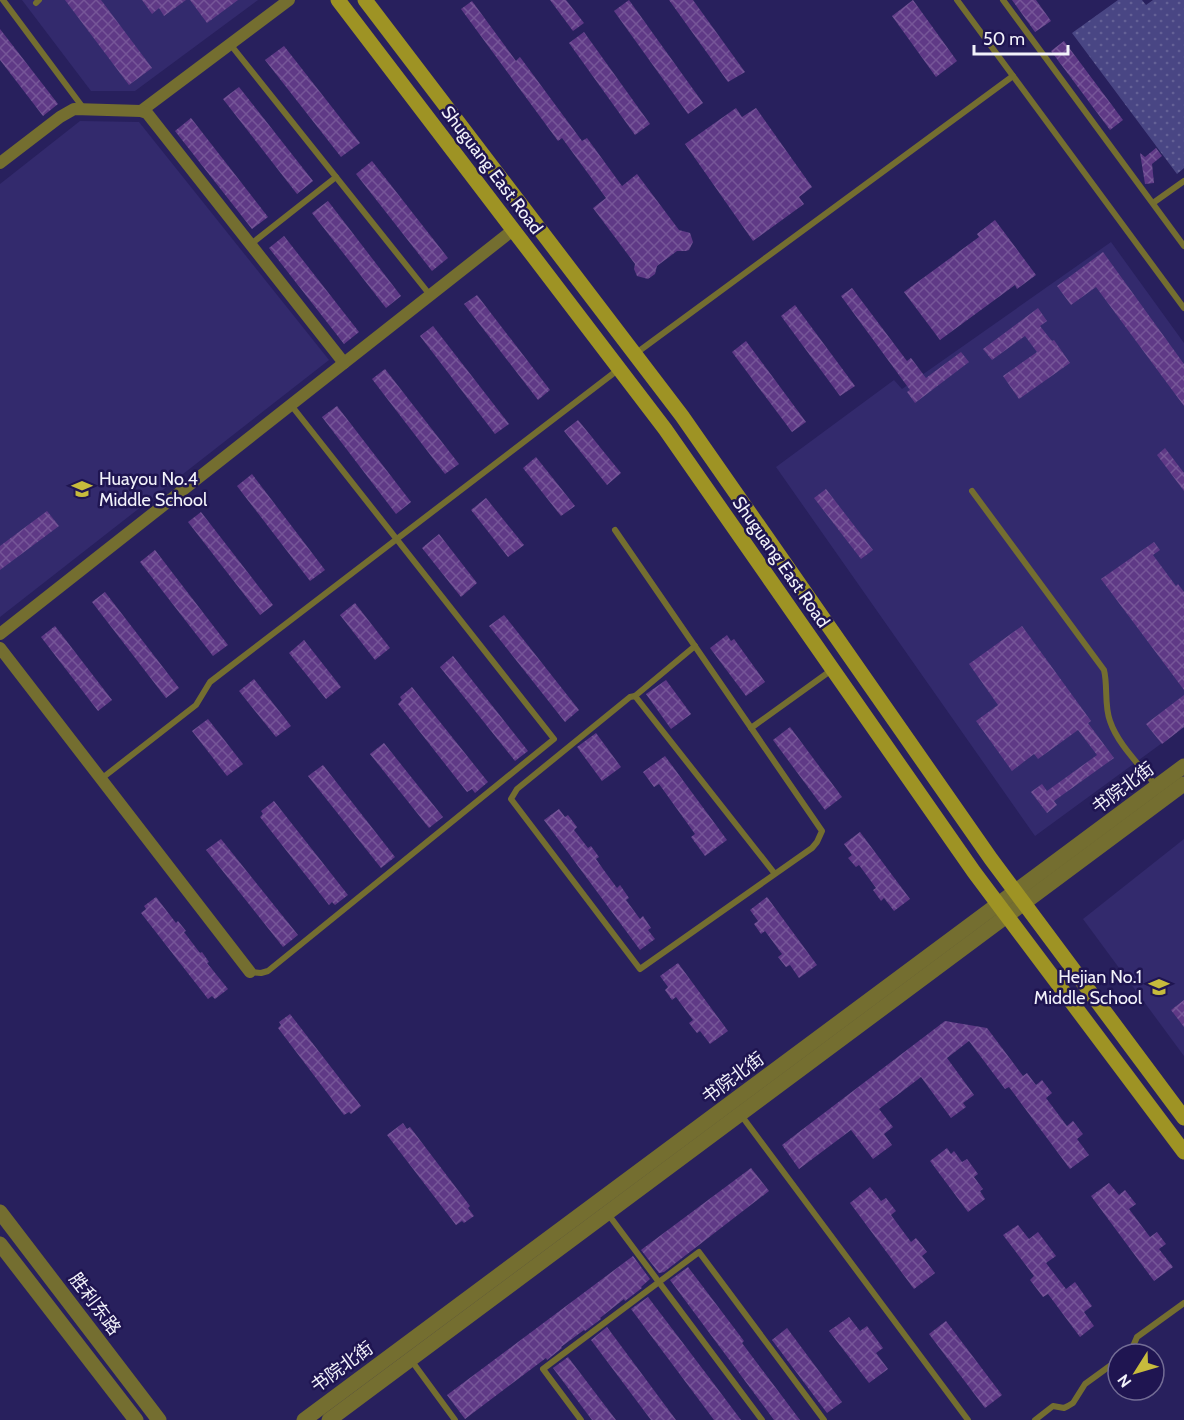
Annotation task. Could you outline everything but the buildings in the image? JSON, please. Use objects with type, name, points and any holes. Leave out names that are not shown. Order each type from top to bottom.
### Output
[{"type":"main road","name":"Shuguang East Road","points":[[338,0],[665,429],[1003,911],[1184,1152]]},
{"type":"main road","name":"Shuguang East Road","points":[[365,0],[682,416],[1020,898],[1184,1118]]},
{"type":"street","points":[[141,111],[289,0]]},
{"type":"street","points":[[0,164],[60,117],[74,109],[147,113],[344,363]]},
{"type":"street","points":[[0,634],[513,230]]},
{"type":"street","points":[[0,648],[250,972]]},
{"type":"street","name":"书院北街","points":[[329,1420],[741,1115],[1020,898],[1184,766]]},
{"type":"street","name":"书院北街","points":[[1020,898],[1184,784]]},
{"type":"street","name":"书院北街","points":[[304,1420],[1003,911]]},
{"type":"street","name":"胜利东路","points":[[0,1212],[159,1420]]},
{"type":"street","points":[[0,1244],[136,1420]]},
{"type":"lane","points":[[3,0],[85,109]]},
{"type":"lane","points":[[957,0],[1184,308]]},
{"type":"lane","points":[[1003,0],[1184,246]]},
{"type":"lane","points":[[230,44],[430,296]]},
{"type":"lane","points":[[635,354],[1013,76]]},
{"type":"lane","points":[[250,244],[336,177]]},
{"type":"lane","points":[[1153,203],[1184,181]]},
{"type":"lane","points":[[101,779],[196,705],[210,682],[619,369]]},
{"type":"lane","points":[[250,972],[268,971],[554,739],[291,405]]},
{"type":"lane","points":[[972,491],[1104,669],[1109,720],[1117,735],[1157,787]]},
{"type":"lane","points":[[615,530],[695,646],[822,831],[818,842],[812,848],[640,969],[511,799],[517,789],[695,646]]},
{"type":"lane","points":[[751,728],[832,669]]},
{"type":"lane","points":[[635,696],[775,874]]},
{"type":"lane","points":[[741,1115],[968,1420]]},
{"type":"lane","points":[[608,1214],[762,1420]]},
{"type":"lane","points":[[581,1420],[543,1369],[699,1252],[824,1420]]},
{"type":"lane","points":[[1135,1342],[1137,1337],[1184,1303]]},
{"type":"lane","points":[[411,1359],[455,1420]]},
{"type":"lane","points":[[1035,1420],[1053,1406],[1068,1407],[1085,1384],[1106,1369]]},
{"type":"shaded area","points":[[22,0],[258,0],[135,91],[91,91]]},
{"type":"shaded area","points":[[1118,0],[1142,0],[1146,5],[1153,0],[1184,0],[1184,168],[1177,174],[1072,33]]},
{"type":"shaded area","name":"Huayou No.4 Middle School","points":[[80,121],[139,122],[329,360],[0,617],[0,184]]},
{"type":"shaded area","points":[[1111,242],[1184,343],[1184,727],[1035,836],[776,467],[894,380],[902,389]]},
{"type":"shaded area","name":"Hejian No.1 Middle School","points":[[1184,839],[1184,1056],[1083,919]]},
{"type":"place","name":"Huayou No.4 Middle School","points":[[82,489]]},
{"type":"place","name":"Hejian No.1 Middle School","points":[[1159,987]]}]
